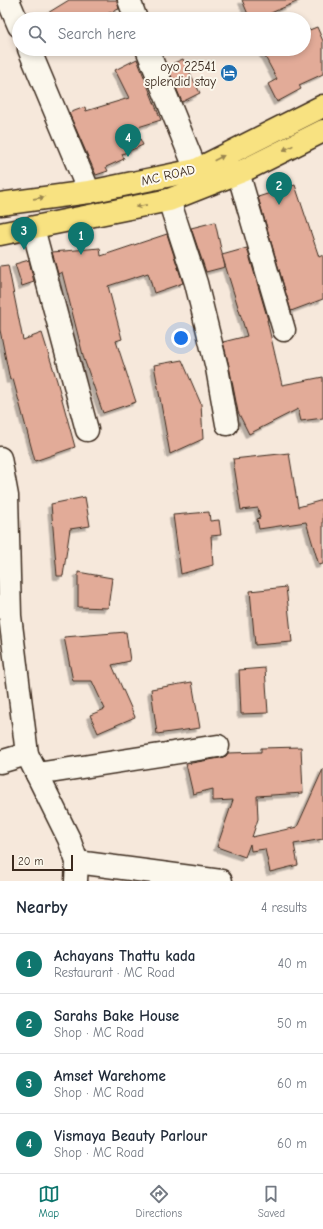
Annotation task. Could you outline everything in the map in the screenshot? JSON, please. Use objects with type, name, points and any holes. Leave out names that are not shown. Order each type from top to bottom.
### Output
[{"type":"main road","name":"MC ROAD","points":[[0,204],[89,192],[196,170],[323,106]]},
{"type":"main road","name":"MC ROAD","points":[[0,234],[169,200],[238,172],[323,131]]},
{"type":"street","points":[[8,0],[13,12]]},
{"type":"street","points":[[129,0],[133,12]]},
{"type":"street","points":[[32,56],[89,192]]},
{"type":"street","points":[[150,56],[196,170]]},
{"type":"street","points":[[238,172],[284,330]]},
{"type":"street","points":[[169,200],[196,283],[217,368],[228,424]]},
{"type":"street","points":[[33,228],[87,430]]},
{"type":"street","points":[[0,458],[7,496],[10,616],[27,754],[68,839],[76,871],[221,881]]},
{"type":"street","points":[[37,774],[218,746]]},
{"type":"street","points":[[0,762],[27,754]]},
{"type":"building","points":[[69,0],[117,0],[119,9],[112,12],[49,12]]},
{"type":"building","points":[[242,0],[301,0],[273,12],[247,12]]},
{"type":"building","points":[[317,27],[323,41],[323,74],[299,85],[301,89],[277,102],[268,84],[277,79],[265,56],[311,56],[311,29]]},
{"type":"building","points":[[137,59],[161,120],[135,128],[143,145],[122,154],[124,159],[106,167],[108,171],[96,175],[69,113],[85,107],[86,111],[129,98],[115,70]]},
{"type":"building","points":[[183,59],[200,93],[182,102],[167,66]]},
{"type":"building","points":[[295,185],[319,257],[323,255],[323,299],[291,311],[258,197]]},
{"type":"building","points":[[215,222],[225,267],[206,272],[191,228]]},
{"type":"building","points":[[167,234],[183,283],[154,293],[148,273],[108,286],[122,339],[116,341],[136,402],[103,413],[84,359],[62,272],[58,274],[52,252],[100,248],[101,256]]},
{"type":"building","points":[[247,248],[268,320],[282,385],[323,377],[323,418],[301,421],[298,409],[249,434],[238,412],[223,342],[247,336],[222,255]]},
{"type":"building","points":[[29,260],[34,282],[22,286],[15,264]]},
{"type":"building","points":[[8,265],[23,340],[42,333],[75,447],[35,461],[13,379],[10,380],[0,330],[0,266]]},
{"type":"building","points":[[182,360],[201,404],[203,439],[170,454],[154,365]]},
{"type":"building","points":[[289,453],[298,507],[323,500],[323,564],[319,565],[306,522],[259,529],[257,519],[260,518],[258,508],[241,510],[233,459]]},
{"type":"building","points":[[85,497],[90,526],[70,529],[63,576],[57,576],[51,504]]},
{"type":"building","points":[[209,512],[210,521],[219,520],[221,535],[211,536],[213,565],[181,574],[173,515]]},
{"type":"building","points":[[78,572],[112,578],[108,608],[78,607]]},
{"type":"building","points":[[286,587],[292,642],[255,645],[250,591]]},
{"type":"building","points":[[126,632],[130,661],[112,665],[135,717],[98,733],[90,715],[105,709],[92,681],[73,681],[64,637]]},
{"type":"building","points":[[265,668],[268,713],[241,714],[239,670]]},
{"type":"building","points":[[192,682],[200,728],[157,734],[151,689]]},
{"type":"building","points":[[301,747],[303,793],[257,796],[258,819],[252,837],[297,827],[323,769],[323,839],[294,844],[298,865],[270,872],[265,849],[251,851],[250,844],[245,857],[217,847],[233,800],[213,801],[213,789],[193,794],[186,764],[220,758],[226,756],[228,753],[261,752],[261,748]]},
{"type":"place","name":"oyo 22541 splendid stay","points":[[229,73]]},
{"type":"place","name":"Vismaya Beauty Parlour","points":[[128,157]]},
{"type":"place","name":"Sarahs Bake House","points":[[279,205]]},
{"type":"place","name":"Amset Warehome","points":[[24,250]]},
{"type":"place","name":"Achayans Thattu kada","points":[[81,255]]}]
